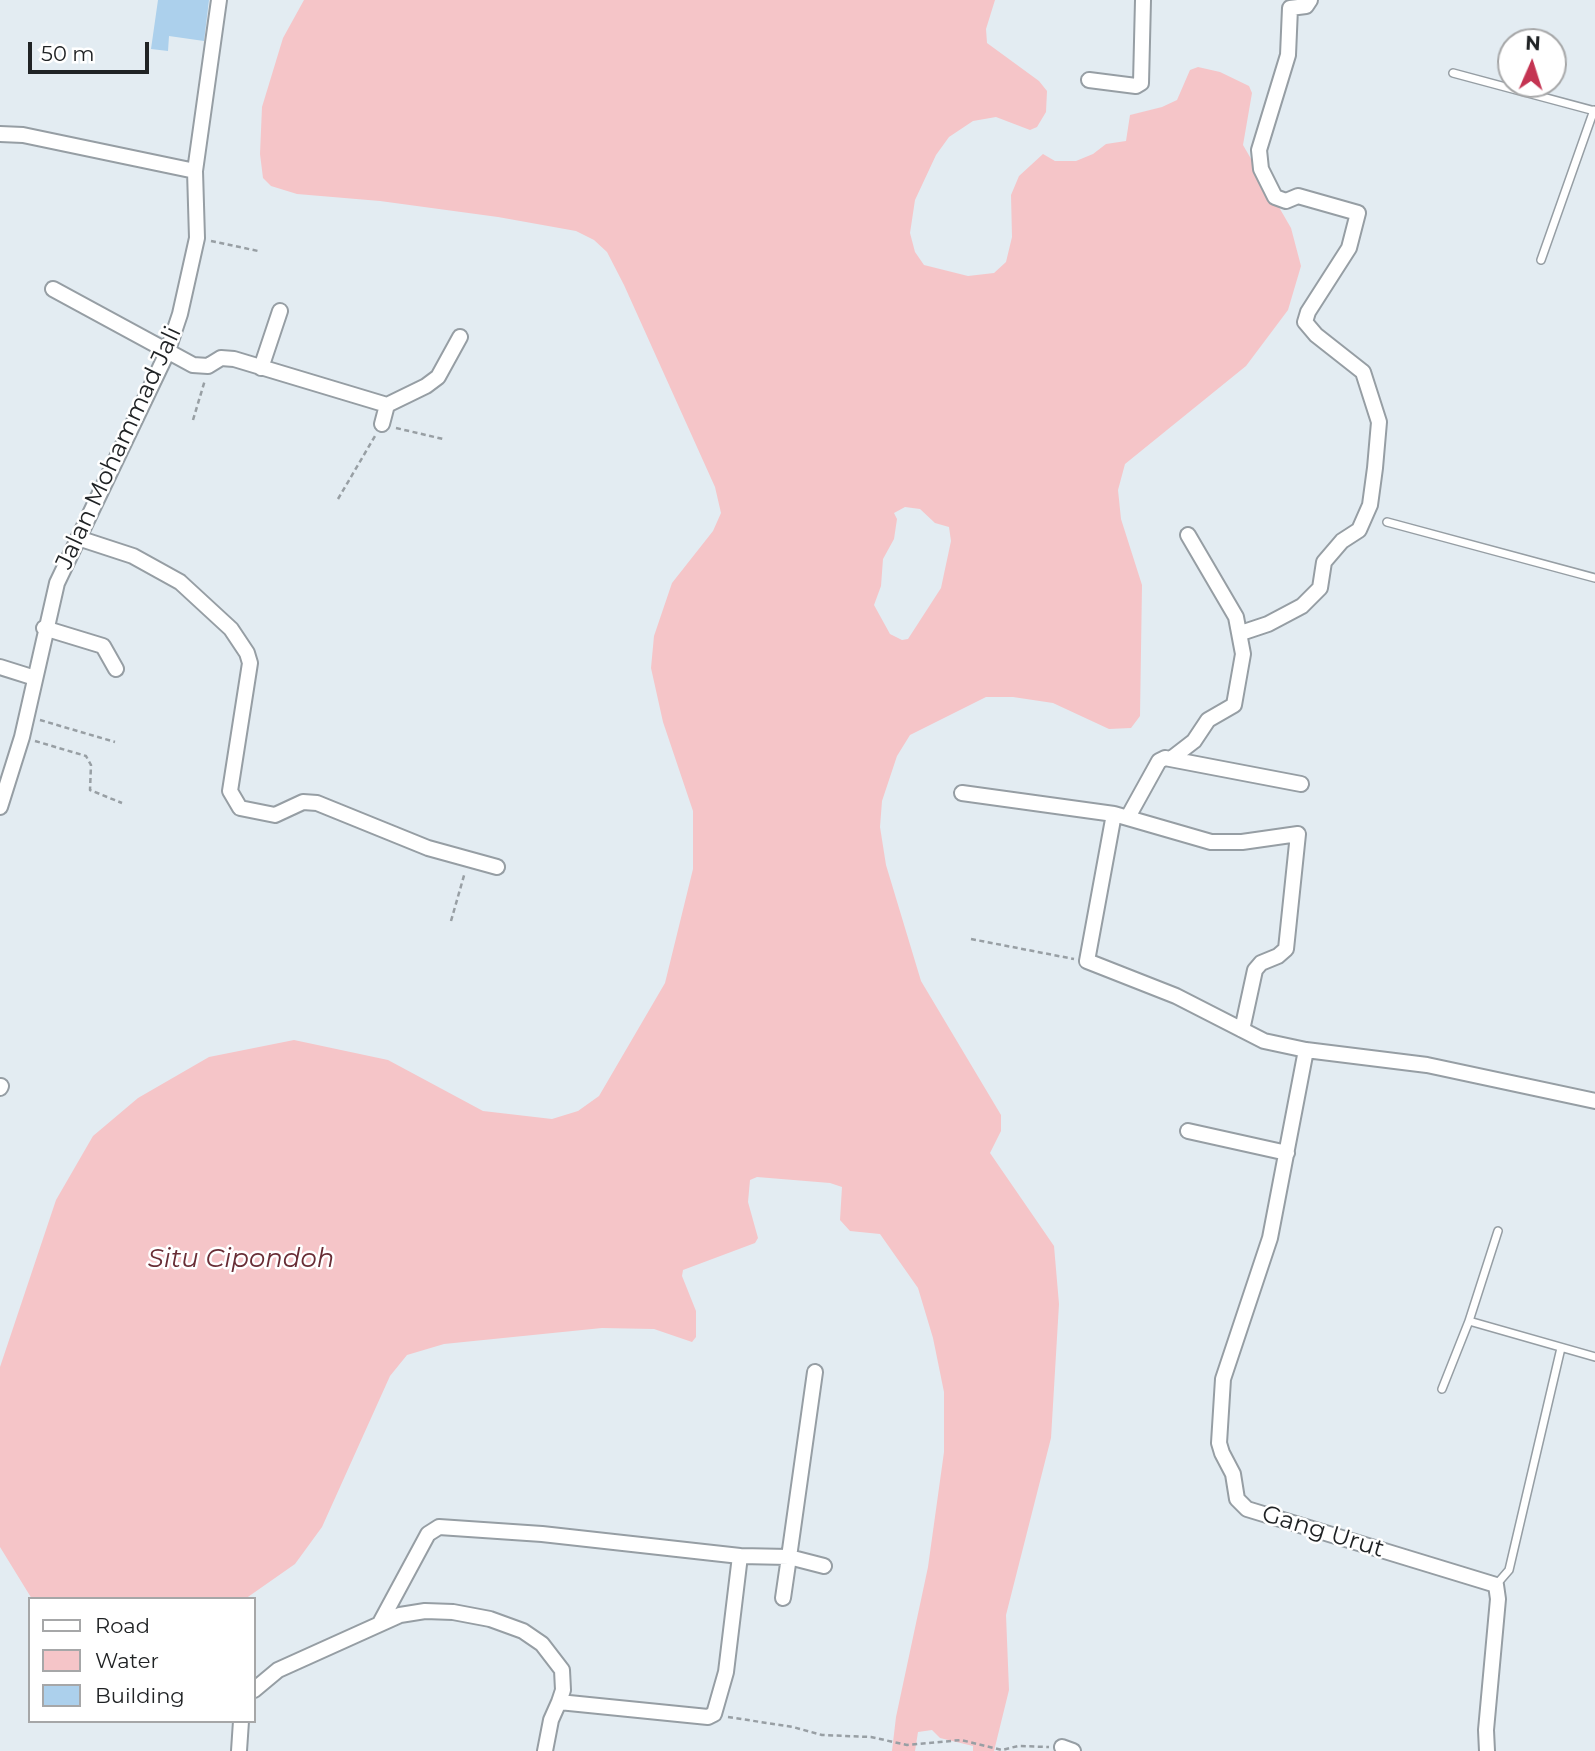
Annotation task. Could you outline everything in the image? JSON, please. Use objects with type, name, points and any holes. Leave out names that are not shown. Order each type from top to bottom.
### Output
[{"type":"street","name":"Jalan Mohammad Jali","points":[[0,807],[22,737],[44,628],[57,583],[167,353],[190,278],[197,239],[195,172],[219,0]]},
{"type":"street","points":[[1089,80],[1136,86],[1141,83],[1143,0]]},
{"type":"street","points":[[1241,632],[1268,624],[1302,606],[1320,589],[1324,562],[1342,541],[1359,530],[1370,505],[1375,468],[1379,422],[1363,372],[1316,335],[1305,322],[1308,312],[1349,248],[1358,213],[1297,196],[1286,201],[1275,197],[1261,169],[1259,150],[1287,55],[1290,8],[1306,6],[1310,0]]},
{"type":"street","points":[[0,134],[23,135],[195,172]]},
{"type":"street","points":[[52,289],[193,365],[208,366],[221,358],[387,405],[426,386],[438,377],[460,337]]},
{"type":"street","points":[[261,368],[280,311]]},
{"type":"street","points":[[382,424],[387,405]]},
{"type":"street","points":[[1188,535],[1230,606],[1241,632],[1243,654],[1234,705],[1208,720],[1195,741],[1172,758],[1159,761],[1121,815],[1087,961],[1176,996],[1264,1041],[1306,1050],[1427,1065],[1595,1101]]},
{"type":"street","points":[[78,538],[133,556],[180,582],[231,629],[247,653],[250,663],[230,791],[240,808],[275,815],[303,802],[317,803],[428,848],[497,867]]},
{"type":"street","points":[[44,628],[103,646],[116,669]]},
{"type":"street","points":[[0,667],[34,678]]},
{"type":"street","points":[[1172,758],[1301,784]]},
{"type":"street","points":[[962,793],[1121,815],[1211,842],[1242,842],[1298,834],[1286,948],[1278,956],[1261,962],[1255,970],[1242,1030]]},
{"type":"street","name":"Gang Urut","points":[[1306,1050],[1270,1238],[1223,1379],[1219,1443],[1234,1474],[1237,1499],[1247,1508],[1496,1585]]},
{"type":"street","points":[[1188,1131],[1287,1153]]},
{"type":"street","points":[[783,1598],[815,1373]]},
{"type":"street","points":[[380,1623],[428,1534],[439,1527],[542,1534],[740,1556],[789,1557],[824,1566]]},
{"type":"street","points":[[559,1702],[702,1718],[711,1716],[726,1672],[740,1556]]},
{"type":"street","points":[[1487,1751],[1486,1730],[1498,1599],[1496,1585]]},
{"type":"street","points":[[256,1688],[278,1670],[400,1615],[425,1611],[490,1619],[523,1631],[542,1644],[562,1670],[563,1690],[551,1720],[545,1751]]},
{"type":"street","points":[[239,1751],[241,1723]]},
{"type":"lane","points":[[1453,73],[1595,111],[1541,260]]},
{"type":"lane","points":[[1387,522],[1595,578]]},
{"type":"lane","points":[[1441,1389],[1469,1321],[1498,1231]]},
{"type":"lane","points":[[1469,1321],[1595,1357]]},
{"type":"lane","points":[[1496,1585],[1509,1570],[1561,1348]]},
{"type":"path","points":[[197,239],[258,251]]},
{"type":"path","points":[[193,420],[208,366]]},
{"type":"path","points":[[338,499],[382,424],[443,439]]},
{"type":"path","points":[[27,716],[115,742]]},
{"type":"path","points":[[22,737],[86,756],[91,765],[89,789],[122,803]]},
{"type":"path","points":[[452,921],[468,858]]},
{"type":"path","points":[[971,939],[1087,961]]},
{"type":"path","points":[[711,1716],[793,1727],[822,1735],[871,1737],[907,1745],[961,1740],[1002,1750],[1018,1746],[1068,1749]]},
{"type":"water","name":"Situ Cipondoh","points":[[304,0],[995,0],[986,29],[987,43],[1039,81],[1047,91],[1046,112],[1037,127],[1030,130],[996,117],[973,121],[949,137],[936,155],[915,200],[910,233],[915,252],[924,265],[968,276],[994,273],[1006,262],[1012,237],[1011,195],[1019,176],[1043,154],[1055,161],[1076,161],[1093,154],[1106,144],[1126,141],[1130,115],[1162,107],[1177,100],[1190,70],[1198,67],[1220,72],[1249,86],[1252,93],[1243,145],[1291,228],[1301,266],[1288,310],[1246,366],[1125,464],[1118,490],[1121,519],[1142,585],[1140,716],[1131,728],[1109,729],[1053,703],[1013,697],[986,697],[910,735],[897,756],[882,801],[880,827],[886,865],[921,981],[1001,1115],[1001,1131],[990,1153],[1054,1246],[1059,1304],[1051,1438],[1006,1615],[1009,1690],[994,1751],[973,1751],[973,1746],[940,1738],[932,1730],[918,1732],[915,1751],[892,1751],[896,1717],[928,1567],[944,1452],[944,1392],[933,1338],[918,1288],[880,1234],[850,1231],[840,1220],[842,1187],[830,1183],[757,1177],[750,1180],[748,1202],[758,1238],[755,1243],[683,1270],[682,1276],[696,1311],[696,1337],[692,1342],[654,1329],[602,1328],[444,1344],[407,1355],[390,1376],[322,1527],[295,1564],[248,1597],[31,1597],[0,1547],[0,1367],[56,1200],[93,1136],[138,1098],[209,1057],[294,1040],[388,1060],[483,1111],[552,1119],[578,1111],[599,1096],[665,983],[693,869],[693,811],[663,722],[651,668],[654,636],[672,583],[713,531],[721,513],[715,487],[607,252],[594,240],[576,231],[380,201],[297,194],[271,186],[263,178],[260,154],[262,107],[283,38]],"holes":[[[905,507],[920,509],[935,523],[949,527],[951,541],[941,588],[908,639],[902,640],[890,634],[874,605],[881,586],[883,559],[894,539],[897,519],[894,513]]]},
{"type":"building","points":[[158,0],[209,0],[204,41],[169,36],[168,51],[151,49]]}]
